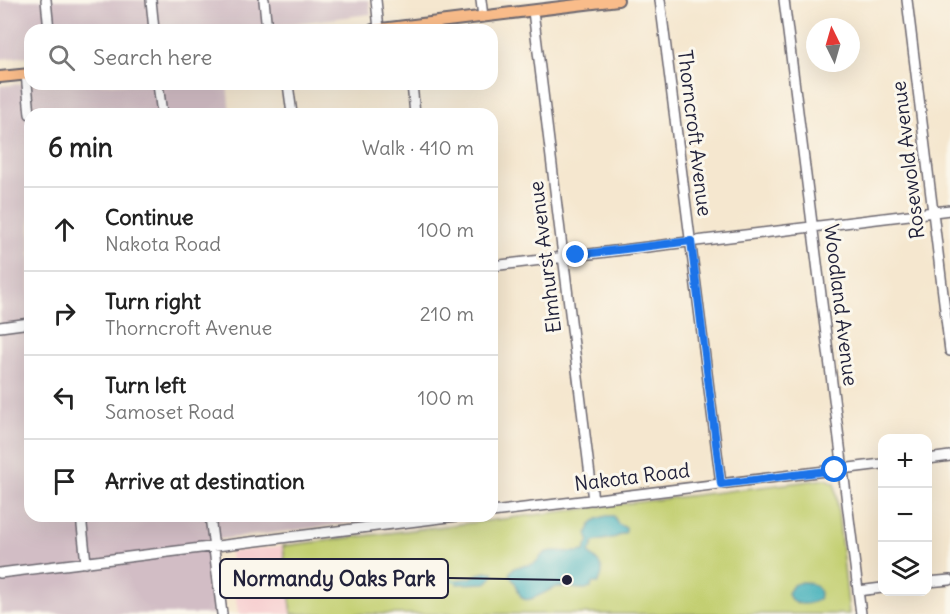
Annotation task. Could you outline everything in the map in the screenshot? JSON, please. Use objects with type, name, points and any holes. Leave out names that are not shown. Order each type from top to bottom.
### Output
[{"type":"main road","points":[[433,24],[588,2],[618,0]]},
{"type":"main road","points":[[0,77],[24,74]]},
{"type":"street","points":[[46,0],[48,24]]},
{"type":"street","points":[[151,0],[153,24]]},
{"type":"street","points":[[264,0],[266,24]]},
{"type":"street","points":[[376,0],[379,24]]},
{"type":"street","points":[[481,0],[483,17]]},
{"type":"street","name":"Thorncroft Avenue","points":[[660,0],[721,484]]},
{"type":"street","name":"Woodland Avenue","points":[[784,0],[861,614]]},
{"type":"street","name":"Rosewold Avenue","points":[[907,0],[950,351]]},
{"type":"street","name":"Elmhurst Avenue","points":[[533,11],[593,500]]},
{"type":"street","points":[[29,90],[30,108]]},
{"type":"street","points":[[159,90],[161,108]]},
{"type":"street","points":[[289,90],[291,108]]},
{"type":"street","points":[[413,90],[415,108]]},
{"type":"street","points":[[498,265],[950,210]]},
{"type":"street","points":[[0,327],[24,324]]},
{"type":"street","points":[[932,458],[950,456]]},
{"type":"street","name":"Nakota Road","points":[[498,511],[878,465]]},
{"type":"street","points":[[82,522],[87,563]]},
{"type":"street","points":[[211,522],[222,614]]},
{"type":"street","points":[[0,573],[409,522]]},
{"type":"street","points":[[932,582],[950,580]]},
{"type":"street","points":[[858,591],[878,588]]},
{"type":"shaded area","points":[[0,0],[369,0],[371,14],[289,24],[24,24],[24,57],[0,59]]},
{"type":"shaded area","points":[[24,84],[24,90],[228,90],[229,108],[24,108],[24,522],[360,522],[206,541],[215,614],[0,614],[0,86]]},
{"type":"shaded area","points":[[283,546],[292,614],[238,614],[230,552]]},
{"type":"green space","points":[[826,479],[835,483],[849,614],[292,614],[283,546],[478,522],[498,522],[498,519]]},
{"type":"water","points":[[607,516],[614,516],[618,524],[626,528],[626,532],[594,542],[589,553],[601,566],[602,573],[598,583],[592,583],[591,588],[586,589],[554,588],[527,600],[521,597],[510,575],[512,569],[533,564],[547,552],[584,551],[589,540],[587,534],[591,524]]},
{"type":"water","points":[[493,572],[494,575],[486,583],[457,584],[457,580]]},
{"type":"water","points":[[801,582],[816,586],[820,595],[819,599],[806,604],[793,601],[788,593],[793,585]]},
{"type":"waterway","points":[[373,589],[380,575],[394,568],[457,581]]},
{"type":"place","name":"Normandy Oaks Park","points":[[567,580]]},
{"type":"route","points":[[576,255],[691,241],[721,484],[835,470]]}]
